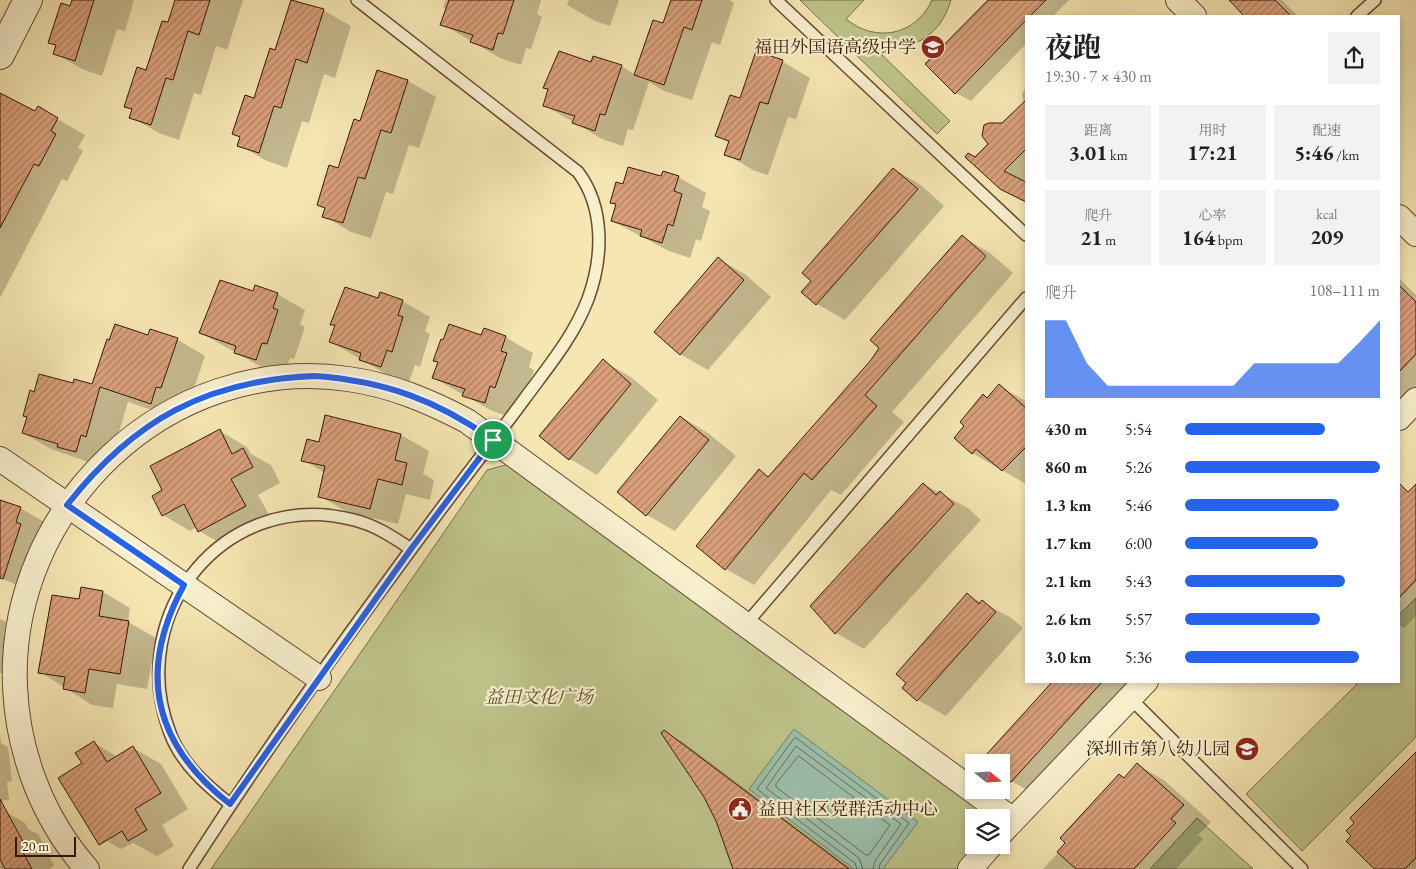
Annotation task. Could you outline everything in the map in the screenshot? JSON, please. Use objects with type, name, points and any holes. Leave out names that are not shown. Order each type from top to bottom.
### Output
[{"type":"street","points":[[0,55],[28,0]]},
{"type":"street","points":[[1178,0],[1193,15]]},
{"type":"street","points":[[1400,218],[1416,234]]},
{"type":"street","points":[[87,869],[56,826],[38,791],[27,763],[16,704],[16,644],[28,586],[51,530],[67,505],[90,476],[116,450],[161,418],[211,394],[246,384],[282,378],[347,378],[402,391],[439,406],[467,421],[746,624],[984,809]]},
{"type":"street","points":[[1400,417],[1416,400]]},
{"type":"street","points":[[0,459],[320,678]]},
{"type":"street","points":[[1010,824],[1138,690]]},
{"type":"street","points":[[970,869],[983,854]]},
{"type":"lane","points":[[189,869],[230,804],[411,549],[568,341],[580,318],[595,274],[600,248],[595,204],[589,187],[578,172],[357,0]]},
{"type":"lane","points":[[776,0],[1025,234]]},
{"type":"lane","points":[[1358,15],[1375,0]]},
{"type":"lane","points":[[746,624],[1025,299]]},
{"type":"lane","points":[[230,804],[206,785],[186,762],[170,734],[161,705],[157,673],[160,642],[169,612],[184,585],[204,559],[230,539],[258,524],[290,516],[323,514],[355,520],[385,532],[411,549]]},
{"type":"lane","points":[[1138,690],[1302,869]]},
{"type":"green space","points":[[800,0],[864,0],[846,19],[857,27],[882,33],[894,32],[916,22],[932,0],[951,0],[940,23],[924,38],[893,51],[880,53],[950,121],[937,134]]},
{"type":"green space","name":"益田文化广场","points":[[513,463],[965,792],[965,799],[974,799],[985,807],[985,809],[965,809],[965,854],[977,854],[964,869],[211,869],[487,470]]},
{"type":"green space","points":[[1416,598],[1416,737],[1302,851],[1246,794],[1356,683],[1400,683],[1400,614]]},
{"type":"green space","points":[[1197,818],[1253,869],[1150,869]]},
{"type":"water","points":[[794,729],[918,822],[883,869],[854,869],[749,789]]},
{"type":"building","points":[[72,0],[94,0],[75,61],[53,54],[56,45],[48,43],[61,3],[70,6]]},
{"type":"building","points":[[175,0],[210,0],[199,35],[188,31],[173,80],[166,78],[151,125],[129,118],[132,109],[124,107],[137,67],[146,70],[162,21],[168,22]]},
{"type":"building","points":[[291,0],[324,9],[307,63],[296,59],[281,108],[274,106],[259,153],[237,146],[240,137],[232,134],[245,95],[254,98],[270,48],[275,50]]},
{"type":"building","points":[[449,0],[514,0],[503,34],[498,33],[493,50],[470,42],[473,35],[440,25]]},
{"type":"building","points":[[671,0],[702,0],[692,30],[684,27],[664,85],[634,75],[653,20],[663,23]]},
{"type":"building","points":[[988,0],[1046,0],[1031,15],[1025,15],[1025,21],[955,94],[925,64]]},
{"type":"building","points":[[1229,0],[1275,0],[1290,15],[1243,15]]},
{"type":"building","points":[[559,51],[591,62],[593,56],[622,65],[605,115],[600,114],[595,131],[572,123],[575,116],[543,106],[548,89],[543,88]]},
{"type":"building","points":[[756,51],[783,60],[768,104],[760,102],[740,160],[724,155],[729,141],[715,136],[730,95],[740,98]]},
{"type":"building","points":[[377,70],[408,80],[391,133],[381,130],[365,179],[358,177],[343,223],[322,217],[325,208],[317,205],[329,165],[338,168],[354,119],[360,121]]},
{"type":"building","points":[[0,93],[35,111],[38,106],[58,118],[51,131],[56,134],[39,166],[34,164],[0,228]]},
{"type":"building","points":[[1025,101],[1025,150],[1004,171],[1025,182],[1025,202],[1000,189],[965,157],[968,153],[975,157],[988,144],[982,136],[984,125],[1002,123]]},
{"type":"building","points":[[628,167],[661,176],[663,171],[679,176],[674,191],[682,194],[673,226],[668,224],[662,243],[640,236],[642,230],[611,221],[616,204],[610,203],[616,182],[623,184]]},
{"type":"building","points":[[893,168],[918,189],[816,305],[801,292],[811,281],[802,273]]},
{"type":"building","points":[[962,235],[986,256],[865,395],[877,406],[812,480],[804,473],[725,570],[696,546],[759,469],[768,477],[871,360],[879,348],[870,340]]},
{"type":"building","points":[[718,257],[744,280],[680,355],[654,332]]},
{"type":"building","points":[[220,280],[253,291],[255,285],[278,293],[273,308],[278,310],[267,344],[262,343],[256,360],[234,353],[236,346],[199,333]]},
{"type":"building","points":[[1400,286],[1416,302],[1416,354],[1400,371]]},
{"type":"building","points":[[345,287],[378,298],[380,292],[403,300],[398,315],[403,317],[392,352],[387,350],[381,367],[359,360],[361,353],[329,342],[335,325],[330,325]]},
{"type":"building","points":[[115,324],[148,335],[150,329],[178,338],[161,388],[156,387],[151,404],[100,387],[86,437],[81,435],[76,452],[57,447],[58,444],[22,433],[27,417],[23,416],[30,390],[34,392],[39,374],[73,383],[74,379],[92,384],[107,339],[109,340]]},
{"type":"building","points":[[449,324],[481,335],[484,328],[506,336],[501,351],[507,353],[495,388],[490,386],[485,403],[462,396],[465,389],[432,378],[438,362],[433,361]]},
{"type":"building","points":[[603,359],[631,384],[569,460],[539,436]]},
{"type":"building","points":[[999,384],[1025,407],[1025,448],[1002,471],[976,449],[972,454],[954,438],[964,426],[960,422],[983,394],[987,398]]},
{"type":"building","points":[[325,415],[401,434],[395,460],[407,463],[402,485],[378,479],[370,509],[318,497],[325,466],[301,461],[307,439],[319,442]]},
{"type":"building","points":[[680,416],[709,440],[646,516],[617,492]]},
{"type":"building","points":[[220,429],[232,454],[243,448],[253,467],[231,479],[246,506],[198,532],[184,504],[162,516],[152,496],[162,490],[150,466]]},
{"type":"building","points":[[923,483],[936,495],[940,491],[954,504],[835,634],[810,606]]},
{"type":"building","points":[[1400,484],[1408,492],[1416,484],[1416,580],[1400,597]]},
{"type":"building","points":[[0,500],[21,507],[16,522],[21,524],[3,579],[0,578]]},
{"type":"building","points":[[81,587],[103,591],[99,616],[129,621],[120,674],[89,669],[85,693],[63,689],[65,677],[38,673],[52,595],[79,599]]},
{"type":"building","points":[[967,593],[979,604],[982,600],[996,612],[917,701],[902,688],[906,683],[896,674]]},
{"type":"building","points":[[1051,683],[1101,683],[1011,782],[1010,754],[987,754]]},
{"type":"building","name":"益田社区党群活动中心","points":[[664,730],[849,869],[733,869],[716,821],[704,797],[661,733]]},
{"type":"building","points":[[94,741],[107,762],[133,746],[161,793],[135,809],[147,830],[128,841],[122,831],[99,845],[58,778],[82,763],[75,753]]},
{"type":"building","points":[[1416,752],[1416,858],[1405,869],[1374,869],[1346,841],[1351,836],[1346,831],[1354,823],[1350,818]]},
{"type":"building","points":[[1137,763],[1184,805],[1171,819],[1176,823],[1134,869],[1076,869],[1057,852],[1065,843],[1060,838],[1119,774],[1124,778]]},
{"type":"building","points":[[0,799],[27,849],[23,852],[32,869],[5,869],[0,859]]},
{"type":"place","name":"福田外国语高级中学","points":[[933,47]]},
{"type":"place","name":"深圳市第八幼儿园","points":[[1247,749]]},
{"type":"place","name":"益田社区党群活动中心","points":[[740,809]]},
{"type":"route","points":[[315,376],[347,378],[378,384],[439,406],[467,421],[493,440],[411,549],[230,804],[206,785],[186,762],[170,734],[161,705],[157,673],[160,642],[169,612],[184,585],[67,505],[90,476],[116,450],[145,427],[177,409],[211,394],[246,384],[282,378],[315,376]]}]
